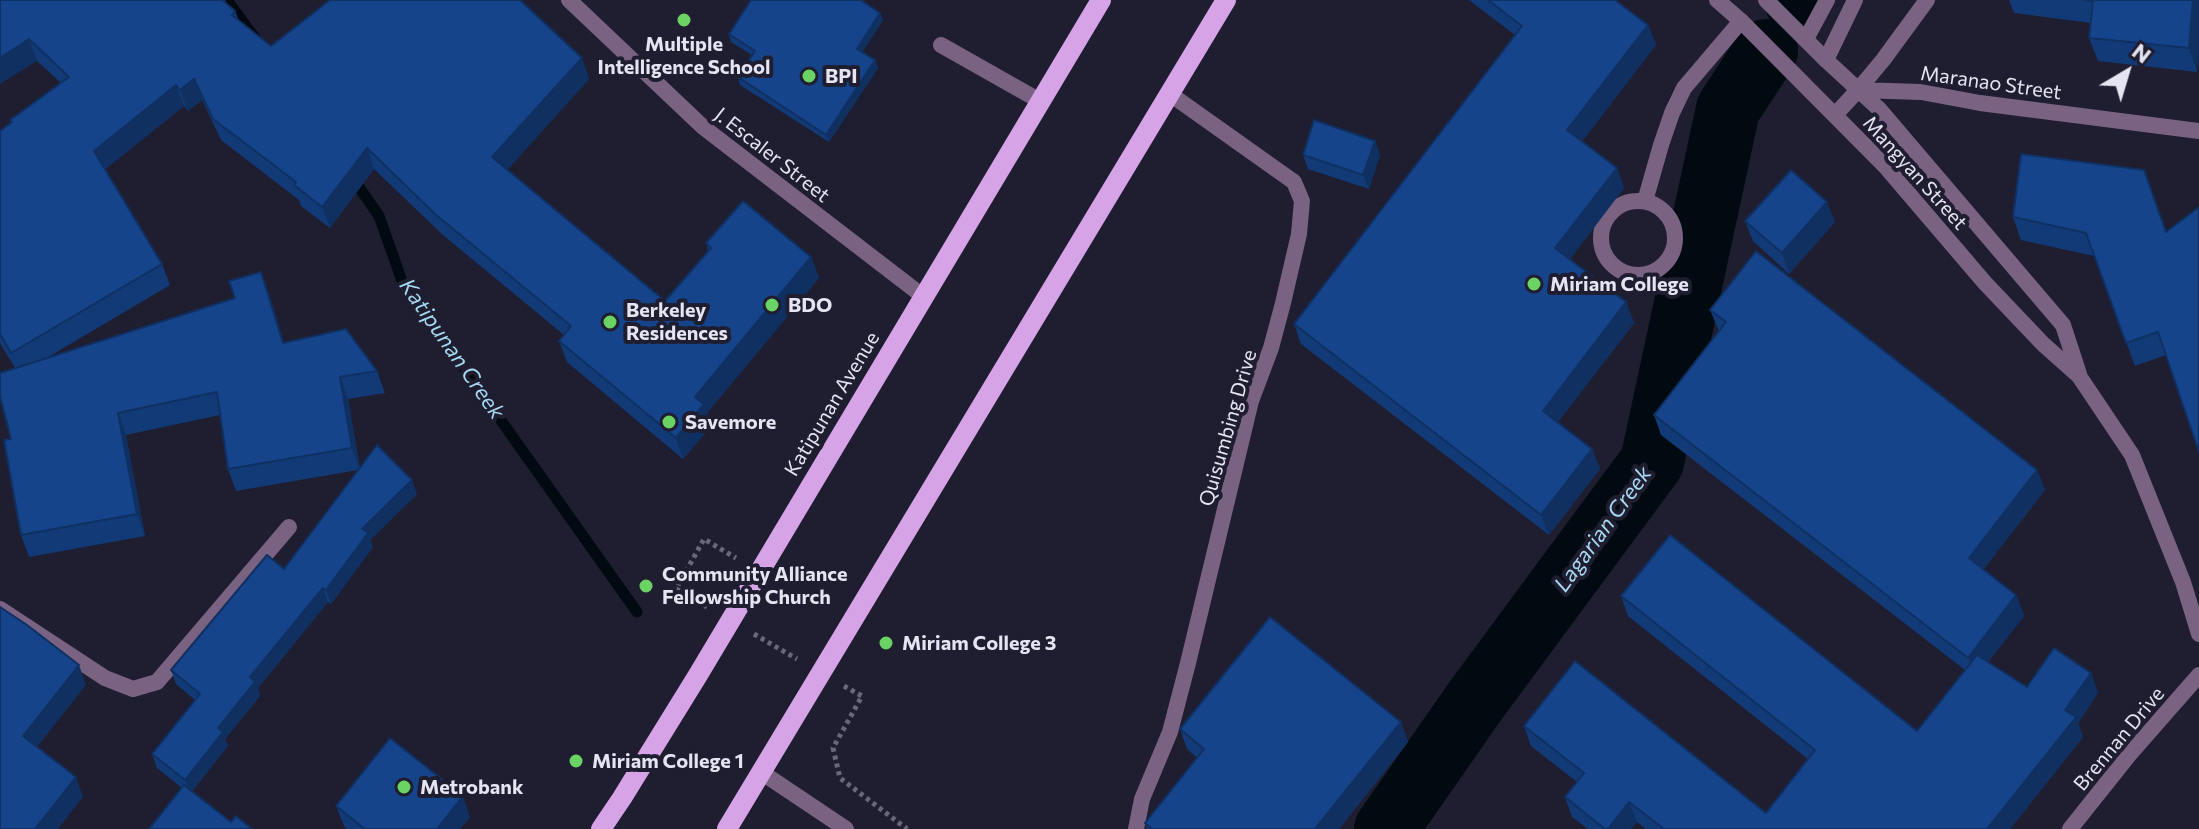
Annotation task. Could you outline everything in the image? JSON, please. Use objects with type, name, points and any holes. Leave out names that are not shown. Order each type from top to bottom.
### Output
[{"type":"main road","name":"Katipunan Avenue","points":[[601,829],[698,675],[1101,0]]},
{"type":"main road","points":[[727,829],[1226,0]]},
{"type":"street","name":"J. Escaler Street","points":[[569,0],[703,127],[924,297]]},
{"type":"street","name":"Mangyan Street","points":[[1717,0],[1885,166],[1994,293],[2079,376],[2132,455],[2183,582],[2199,634]]},
{"type":"street","name":"Mangyan Street","points":[[1766,0],[1879,109],[2063,325],[2079,376]]},
{"type":"street","points":[[1806,39],[1827,0]]},
{"type":"street","points":[[1826,60],[1855,0]]},
{"type":"street","points":[[1835,115],[1883,60],[1927,0]]},
{"type":"street","points":[[1645,201],[1661,145],[1684,88],[1741,21]]},
{"type":"street","points":[[941,45],[1040,101]]},
{"type":"street","name":"Maranao Street","points":[[1858,90],[1921,92],[1980,103],[2199,131]]},
{"type":"street","name":"Quisumbing Drive","points":[[1136,829],[1142,799],[1170,732],[1251,401],[1271,348],[1283,303],[1299,234],[1302,201],[1294,182],[1170,94]]},
{"type":"street","points":[[1630,201],[1645,201],[1659,207],[1669,218],[1675,232],[1675,246],[1669,260],[1658,270],[1645,276],[1630,275],[1616,269],[1606,259],[1601,245],[1601,230],[1607,217],[1617,207],[1630,201]]},
{"type":"street","points":[[0,609],[105,678],[133,689],[145,686],[157,682],[289,527]]},
{"type":"street","name":"Brennan Drive","points":[[2070,829],[2199,675]]},
{"type":"street","points":[[761,772],[846,829]]},
{"type":"path","points":[[716,612],[676,589],[704,539],[760,571]]},
{"type":"path","points":[[742,627],[809,665]]},
{"type":"path","points":[[835,681],[862,696],[833,748],[840,778],[907,829]]},
{"type":"building","points":[[0,0],[222,0],[235,11],[232,15],[271,46],[330,0],[520,0],[582,58],[492,157],[665,301],[711,248],[706,243],[743,201],[811,257],[695,397],[704,404],[676,438],[559,341],[571,326],[435,214],[367,148],[322,207],[294,185],[296,182],[213,119],[194,79],[180,90],[176,85],[94,151],[162,264],[11,353],[0,334],[0,131],[12,122],[10,120],[69,77],[29,39],[0,58]]},
{"type":"building","name":"BPI","points":[[751,0],[861,0],[880,13],[857,49],[875,60],[826,135],[738,77],[755,51],[729,34]]},
{"type":"building","points":[[1488,0],[1615,0],[1648,25],[1567,130],[1617,168],[1555,248],[1626,302],[1543,411],[1592,449],[1541,515],[1294,324],[1522,26]]},
{"type":"building","points":[[2084,0],[2193,0],[2189,48],[2089,38],[2093,1]]},
{"type":"building","points":[[1314,120],[1375,141],[1363,175],[1303,155]]},
{"type":"building","points":[[2021,154],[2144,170],[2166,232],[2199,207],[2199,452],[2158,332],[2126,343],[2086,233],[2013,217]]},
{"type":"building","points":[[1791,170],[1827,202],[1782,253],[1745,221]]},
{"type":"building","points":[[1756,251],[2037,470],[1969,558],[2016,595],[1968,658],[1654,415],[1726,322],[1710,310]]},
{"type":"building","points":[[261,272],[283,343],[346,329],[377,371],[340,377],[352,448],[228,469],[217,392],[118,413],[137,514],[21,535],[4,440],[11,439],[0,396],[0,373],[235,298],[229,281]]},
{"type":"building","points":[[377,445],[412,480],[362,529],[368,533],[326,590],[323,588],[250,677],[255,682],[218,728],[223,732],[185,780],[152,754],[200,694],[171,670],[267,555],[284,569]]},
{"type":"building","points":[[1670,535],[1917,731],[1977,655],[2027,687],[2054,648],[2091,673],[2065,710],[2076,717],[1987,829],[1664,829],[1629,802],[1605,829],[1565,797],[1584,773],[1524,726],[1575,661],[1766,813],[1815,750],[1621,596]]},
{"type":"building","points":[[0,607],[79,665],[23,736],[76,777],[35,829],[0,829]]},
{"type":"building","points":[[1270,617],[1401,722],[1315,829],[1152,829],[1145,823],[1204,749],[1180,729]]},
{"type":"building","name":"Metrobank","points":[[390,738],[463,796],[437,829],[365,829],[336,806]]},
{"type":"building","points":[[184,785],[231,822],[236,816],[252,829],[149,829]]},
{"type":"waterway","name":"Katipunan Creek","points":[[227,0],[255,38]]},
{"type":"waterway","name":"Lagarian Creek","points":[[1386,829],[1476,700],[1652,462],[1728,109],[1766,51]]},
{"type":"waterway","name":"Katipunan Creek","points":[[352,177],[379,216],[402,281],[637,612]]},
{"type":"place","name":"Multiple Intelligence School","points":[[684,20]]},
{"type":"place","name":"BPI","points":[[809,76]]},
{"type":"place","name":"Miriam College","points":[[1534,284]]},
{"type":"place","name":"BDO","points":[[772,305]]},
{"type":"place","name":"Berkeley Residences","points":[[610,322]]},
{"type":"place","name":"Savemore","points":[[669,422]]},
{"type":"place","name":"Community Alliance Fellowship Church","points":[[646,586]]},
{"type":"place","name":"Miriam College 3","points":[[886,643]]},
{"type":"place","name":"Miriam College 1","points":[[576,761]]},
{"type":"place","name":"Metrobank","points":[[404,787]]}]
